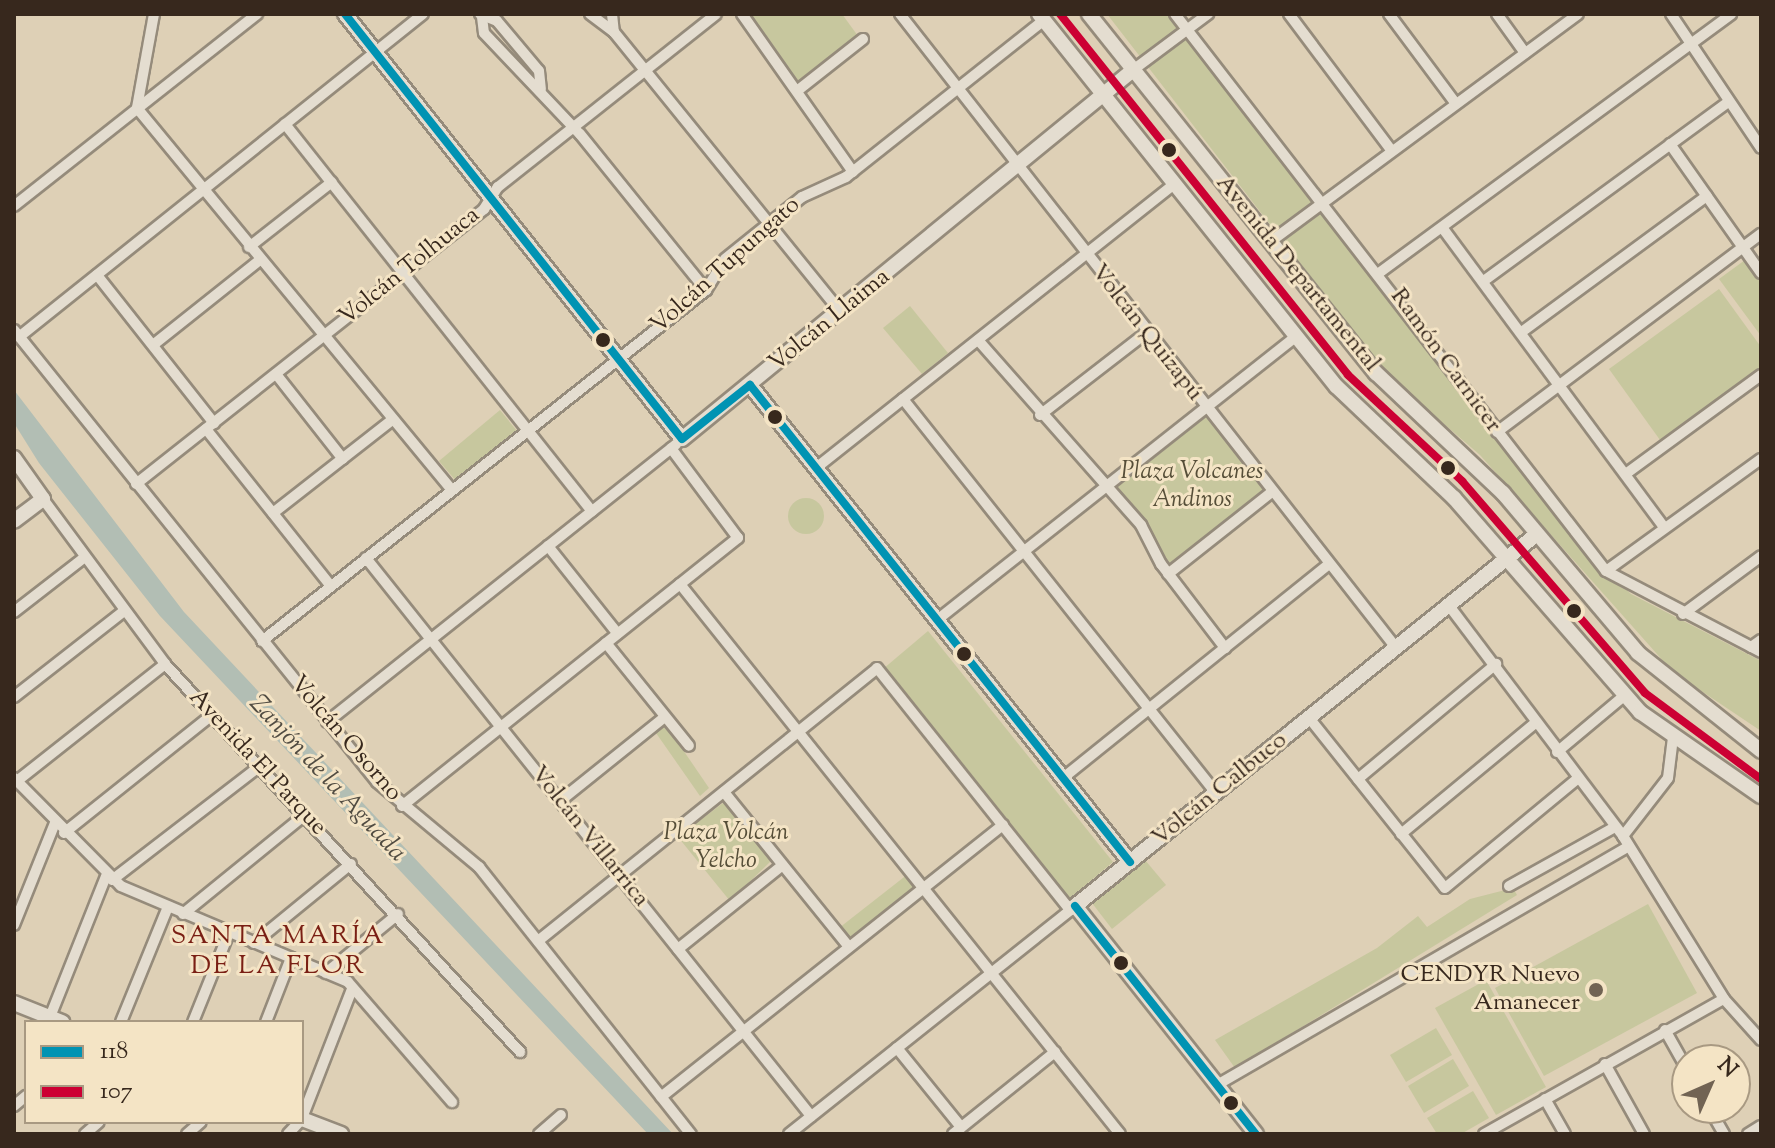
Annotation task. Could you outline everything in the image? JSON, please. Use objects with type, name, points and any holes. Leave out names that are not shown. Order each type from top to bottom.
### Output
[{"type":"street","points":[[154,14],[137,108],[322,337],[452,490]]},
{"type":"street","points":[[14,206],[257,14]]},
{"type":"street","points":[[345,14],[618,359],[739,536],[402,806]]},
{"type":"street","points":[[17,333],[97,275],[423,14]]},
{"type":"street","points":[[590,14],[614,32],[647,69],[841,312]]},
{"type":"street","points":[[612,14],[614,32]]},
{"type":"street","name":"Volcán Tolhuaca","points":[[136,484],[403,273],[574,127],[716,14]]},
{"type":"street","points":[[742,14],[853,172]]},
{"type":"street","name":"Volcán Quizapú","points":[[900,14],[1084,255],[1397,649]]},
{"type":"street","name":"Avenida Departamental","points":[[1089,14],[1376,373],[1486,475],[1660,675],[1761,751]]},
{"type":"street","name":"Ramón Carnicer","points":[[1175,14],[1379,273],[1497,432],[1606,571],[1756,650]]},
{"type":"street","points":[[1133,70],[1208,14]]},
{"type":"street","points":[[1289,14],[1392,151]]},
{"type":"street","points":[[1389,14],[1456,104]]},
{"type":"street","points":[[1497,14],[1525,53]]},
{"type":"street","points":[[1270,242],[1578,14]]},
{"type":"street","points":[[1671,14],[1761,148]]},
{"type":"street","points":[[1379,273],[1444,230],[1731,14]]},
{"type":"street","points":[[541,89],[539,71],[497,21],[481,16],[484,33],[525,82],[541,89],[574,127],[706,290]]},
{"type":"street","name":"Volcán Tupungato","points":[[262,641],[706,290],[725,259],[771,222],[809,192],[853,172],[1042,17]]},
{"type":"street","name":"Avenida Departamental","points":[[1042,17],[1296,336],[1508,559],[1624,696],[1673,740],[1761,796]]},
{"type":"street","points":[[797,91],[863,39]]},
{"type":"street","name":"Volcán Llaima","points":[[327,722],[1019,169],[1106,98],[1133,70]]},
{"type":"street","points":[[1485,280],[1728,102]]},
{"type":"street","points":[[285,124],[592,511]]},
{"type":"street","points":[[1670,144],[1761,273]]},
{"type":"street","points":[[249,247],[332,182]]},
{"type":"street","points":[[816,468],[1174,184]]},
{"type":"street","points":[[1523,331],[1707,196]]},
{"type":"street","points":[[1444,230],[1523,331],[1663,526]]},
{"type":"street","points":[[1497,432],[1745,250],[1761,234]]},
{"type":"street","points":[[153,345],[260,260]]},
{"type":"street","points":[[97,275],[153,345],[273,513],[331,586]]},
{"type":"street","name":"Volcán Osorno","points":[[17,333],[327,722],[402,806],[479,867],[691,1134]]},
{"type":"street","points":[[1040,415],[1146,333]]},
{"type":"street","points":[[937,620],[1296,336]]},
{"type":"street","points":[[978,340],[1040,415],[1060,425],[1108,485],[1168,574],[1225,648]]},
{"type":"street","points":[[276,374],[343,459]]},
{"type":"street","points":[[1627,473],[1761,375]]},
{"type":"street","points":[[750,385],[1130,862]]},
{"type":"street","points":[[903,399],[1216,793]]},
{"type":"street","points":[[273,513],[392,420]]},
{"type":"street","name":"Avenida El Parque","points":[[14,458],[165,664],[398,914],[520,1052]]},
{"type":"street","points":[[1606,571],[1663,526],[1761,459]]},
{"type":"street","points":[[1168,574],[1272,492]]},
{"type":"street","points":[[14,521],[43,499]]},
{"type":"street","name":"Volcán Calbuco","points":[[789,1134],[804,1130],[811,1116],[1450,607],[1537,534]]},
{"type":"street","points":[[548,546],[618,634]]},
{"type":"street","points":[[1683,614],[1761,556]]},
{"type":"street","points":[[14,612],[85,557]]},
{"type":"street","name":"Volcán Villarrica","points":[[366,558],[811,1116]]},
{"type":"street","points":[[1063,778],[1329,564]]},
{"type":"street","points":[[680,584],[1117,1130],[1105,1134]]},
{"type":"street","points":[[1450,607],[1496,664],[1535,723],[1619,832],[1724,999],[1761,1040]]},
{"type":"street","points":[[14,697],[124,611]]},
{"type":"street","points":[[1756,650],[1761,640]]},
{"type":"street","points":[[606,643],[689,746]]},
{"type":"street","points":[[165,664],[16,780],[109,878],[183,914],[326,973],[352,989],[452,1102]]},
{"type":"street","points":[[1358,779],[1496,664]]},
{"type":"street","points":[[538,941],[877,668],[1256,1134]]},
{"type":"street","points":[[1557,752],[1624,696]]},
{"type":"street","points":[[64,833],[212,715]]},
{"type":"street","points":[[560,801],[665,717]]},
{"type":"street","points":[[1310,719],[1445,888],[1577,779]]},
{"type":"street","points":[[1401,834],[1535,723]]},
{"type":"street","points":[[1509,886],[1619,832],[1668,778],[1673,740]]},
{"type":"street","points":[[18,1009],[56,1020],[109,878],[260,766]]},
{"type":"street","points":[[724,792],[849,947]]},
{"type":"street","points":[[183,914],[305,815]]},
{"type":"street","points":[[14,925],[55,823]]},
{"type":"street","points":[[661,1097],[1003,825]]},
{"type":"street","points":[[1217,1085],[1628,847]]},
{"type":"street","points":[[254,943],[351,864]]},
{"type":"street","points":[[678,949],[783,865]]},
{"type":"street","points":[[122,1020],[168,907]]},
{"type":"street","points":[[326,973],[398,914]]},
{"type":"street","points":[[194,1020],[229,933]]},
{"type":"street","points":[[267,1020],[291,958]]},
{"type":"street","points":[[304,1112],[352,989]]},
{"type":"street","points":[[1484,1134],[1724,999]]},
{"type":"street","points":[[1665,1030],[1673,1044]]},
{"type":"street","points":[[897,1048],[957,1131],[1055,1052]]},
{"type":"street","points":[[1605,1064],[1644,1134]]},
{"type":"street","points":[[1545,1099],[1565,1134]]},
{"type":"street","points":[[539,1134],[561,1115]]},
{"type":"street","points":[[304,1121],[341,1134]]},
{"type":"street","points":[[1748,1134],[1761,1126]]},
{"type":"green space","points":[[748,14],[842,14],[858,36],[799,82]]},
{"type":"green space","points":[[1107,14],[1170,14],[1579,546],[1631,594],[1761,661],[1761,731],[1673,672],[1480,455],[1386,374]]},
{"type":"green space","points":[[1745,260],[1761,283],[1761,336],[1719,279]]},
{"type":"green space","points":[[1719,289],[1761,347],[1761,367],[1660,440],[1609,369]]},
{"type":"green space","points":[[910,306],[948,353],[922,374],[883,328]]},
{"type":"green space","points":[[500,410],[517,431],[456,481],[439,461]]},
{"type":"green space","name":"Plaza Volcanes Andinos","points":[[1206,412],[1267,490],[1169,569],[1114,485]]},
{"type":"green space","points":[[806,498],[819,503],[824,516],[819,529],[806,534],[793,529],[788,516],[793,503]]},
{"type":"green space","points":[[928,631],[1113,862],[1069,899],[883,669]]},
{"type":"green space","points":[[666,725],[709,788],[700,796],[656,733]]},
{"type":"green space","name":"Plaza Volcán Yelcho","points":[[723,803],[774,858],[730,901],[678,837]]},
{"type":"green space","points":[[1145,860],[1166,885],[1112,929],[1092,903]]},
{"type":"green space","points":[[908,874],[916,890],[852,939],[846,936],[839,928]]},
{"type":"green space","points":[[1513,888],[1517,895],[1235,1068],[1215,1040],[1377,948],[1418,916],[1427,927],[1470,899]]},
{"type":"green space","name":"CENDYR Nuevo Amanecer","points":[[1648,904],[1697,993],[1544,1076],[1495,988]]},
{"type":"green space","points":[[1486,980],[1546,1087],[1496,1115],[1435,1008]]},
{"type":"green space","points":[[1436,1028],[1452,1055],[1406,1082],[1390,1055]]},
{"type":"green space","points":[[1453,1059],[1469,1086],[1424,1113],[1408,1086]]},
{"type":"green space","points":[[1473,1091],[1489,1118],[1461,1134],[1437,1134],[1427,1118]]},
{"type":"water","name":"Zanjón de la Aguada","points":[[14,390],[184,612],[673,1134],[648,1134],[160,616],[39,463],[14,423]]},
{"type":"transit line","name":"118","points":[[345,14],[682,439]]},
{"type":"transit line","name":"107","points":[[1060,14],[1348,375],[1462,481],[1645,693],[1761,779]]},
{"type":"transit line","name":"118","points":[[750,385],[1130,862]]},
{"type":"transit line","name":"118","points":[[682,439],[750,385]]},
{"type":"transit line","name":"118","points":[[1075,906],[1256,1134]]},
{"type":"place","name":"CENDYR Nuevo Amanecer","points":[[1596,990]]},
{"type":"district","name":"SANTA MARÍA DE LA FLOR","points":[[278,952]]}]
